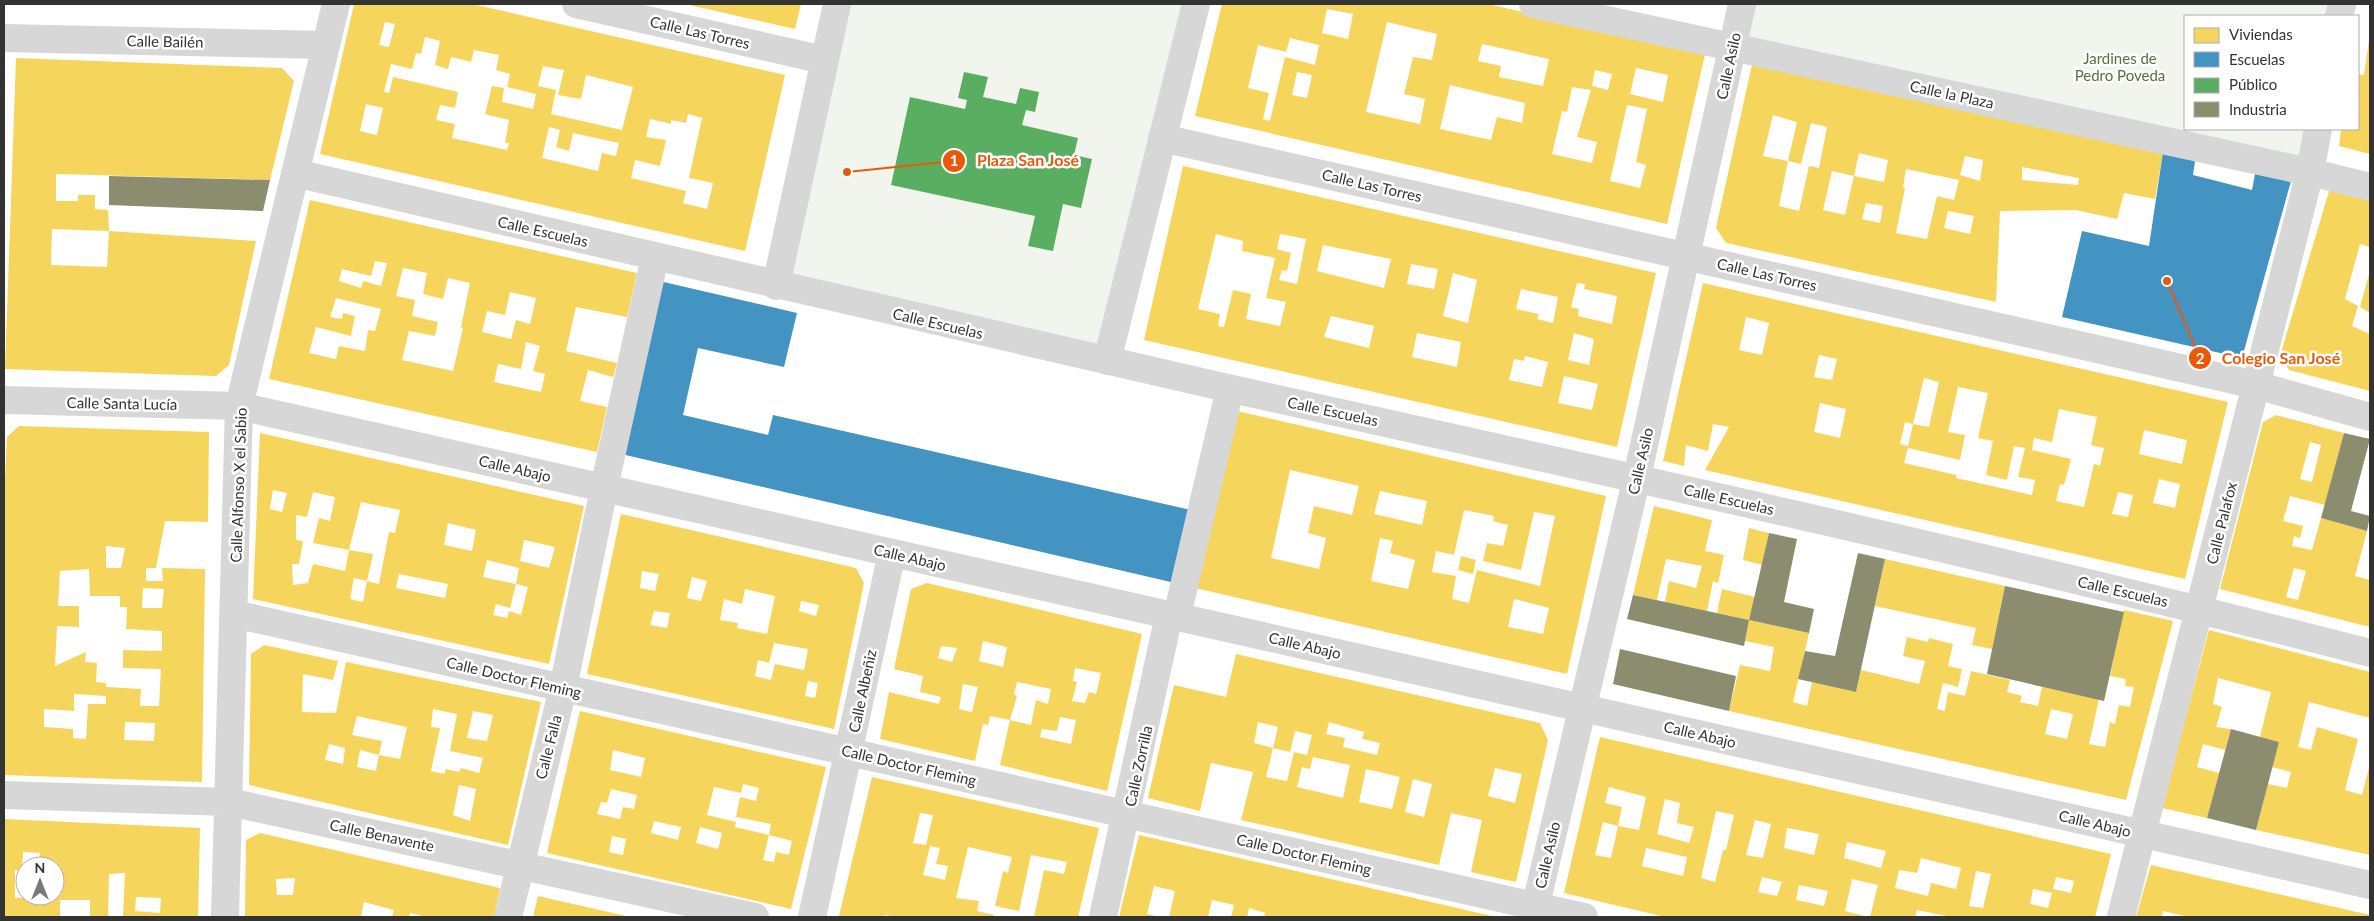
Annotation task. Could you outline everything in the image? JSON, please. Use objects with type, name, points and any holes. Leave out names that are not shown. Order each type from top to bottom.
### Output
[{"type":"street","name":"Calle Alfonso X el Sabio","points":[[225,917],[239,406],[336,4]]},
{"type":"street","name":"Calle Las Torres","points":[[576,4],[824,60]]},
{"type":"street","points":[[776,286],[837,4]]},
{"type":"street","points":[[1107,361],[1196,4]]},
{"type":"street","name":"Calle la Plaza","points":[[1533,4],[2310,172],[2370,188]]},
{"type":"street","name":"Calle Asilo","points":[[1534,912],[1637,477],[1742,4]]},
{"type":"street","name":"Calle Bailén","points":[[4,38],[325,45]]},
{"type":"street","name":"Calle Palafox","points":[[2121,917],[2310,172],[2318,130]]},
{"type":"street","name":"Calle Las Torres","points":[[1162,138],[1686,255],[2256,386],[2370,416]]},
{"type":"street","name":"Calle Escuelas","points":[[295,173],[776,286],[1230,389],[1637,477],[2199,609],[2370,653]]},
{"type":"street","name":"Calle Falla","points":[[508,917],[563,688],[604,488],[655,257]]},
{"type":"street","name":"Calle Zorrilla","points":[[1103,917],[1173,616],[1230,389]]},
{"type":"street","name":"Calle Santa Lucía","points":[[4,400],[239,406]]},
{"type":"street","name":"Calle Abajo","points":[[239,406],[2370,885]]},
{"type":"street","name":"Calle Albeñiz","points":[[812,917],[892,553]]},
{"type":"street","name":"Calle Doctor Fleming","points":[[234,614],[1127,815],[1534,912],[1584,917]]},
{"type":"street","name":"Calle Benavente","points":[[4,795],[229,802],[755,917]]},
{"type":"green space","points":[[837,4],[1196,4],[1107,361],[776,286]],"holes":[[[964,72],[987,77],[983,97],[1016,104],[1020,88],[1039,92],[1035,112],[1026,110],[1022,125],[1078,138],[1074,155],[1092,159],[1081,207],[1063,204],[1053,251],[1028,246],[1035,216],[891,184],[910,97],[965,109],[967,100],[958,98]]]},
{"type":"green space","name":"Jardines de Pedro Poveda","points":[[1743,4],[2342,4],[2339,15],[2184,15],[2184,130],[2318,130],[2310,172],[1732,47]]},
{"type":"building: Viviendas","points":[[354,4],[472,4],[785,75],[745,251],[320,154]],"holes":[[[385,22],[395,24],[389,47],[379,45]],[[425,37],[440,41],[435,65],[448,69],[451,57],[471,62],[474,50],[499,55],[496,70],[510,74],[507,87],[536,94],[533,109],[502,102],[504,88],[492,86],[485,114],[509,120],[505,143],[509,143],[507,150],[452,138],[455,124],[436,120],[440,105],[455,108],[458,92],[393,77],[389,93],[384,92],[391,64],[412,69],[416,53],[421,54]],[[543,66],[564,70],[558,95],[581,99],[586,75],[633,87],[622,130],[551,114],[556,90],[538,86]],[[366,104],[383,108],[377,135],[360,131]],[[688,114],[702,118],[689,178],[713,183],[707,209],[683,203],[686,191],[631,178],[635,160],[660,166],[666,140],[646,137],[650,119],[671,124],[671,120],[686,123]],[[549,127],[560,130],[556,147],[569,151],[573,133],[619,143],[616,156],[602,153],[598,171],[542,158]]]},
{"type":"building: Viviendas","points":[[685,4],[801,4],[795,29]]},
{"type":"building: Viviendas","points":[[1222,4],[1488,4],[1705,54],[1667,224],[1195,116]],"holes":[[[1327,9],[1353,14],[1348,39],[1322,33]],[[1387,22],[1437,34],[1432,60],[1413,57],[1404,94],[1425,99],[1420,124],[1366,112]],[[1290,38],[1319,45],[1315,65],[1285,57],[1270,121],[1263,119],[1269,93],[1248,88],[1258,45],[1286,52]],[[1482,44],[1549,59],[1543,86],[1499,77],[1501,66],[1478,61]],[[1636,68],[1668,75],[1663,102],[1630,94]],[[1595,70],[1612,74],[1608,90],[1592,86]],[[1297,72],[1312,75],[1307,98],[1292,95]],[[1450,85],[1525,103],[1522,123],[1497,117],[1491,140],[1440,129]],[[1572,87],[1591,90],[1577,137],[1597,142],[1592,163],[1552,154],[1562,111],[1567,112]],[[1627,105],[1647,109],[1636,162],[1646,165],[1640,188],[1610,181]]]},
{"type":"building: Viviendas","points":[[2370,40],[2370,154],[2339,146],[2341,130],[2359,130],[2359,74],[2364,75]]},
{"type":"building: Viviendas","points":[[16,58],[282,68],[294,81],[270,180],[56,174],[56,201],[78,201],[78,195],[95,195],[95,209],[108,210],[109,231],[256,241],[229,365],[216,376],[5,369]],"holes":[[[52,229],[109,231],[107,267],[51,265]]]},
{"type":"building: Viviendas","points":[[1753,60],[2163,152],[2155,199],[2124,193],[2117,219],[2076,210],[2000,211],[1996,302],[1726,243],[1716,228]],"holes":[[[1773,115],[1797,122],[1788,161],[1763,156]],[[1811,123],[1827,127],[1819,168],[1809,166],[1799,211],[1779,206],[1788,161],[1801,164]],[[1859,153],[1888,160],[1884,182],[1854,176]],[[1965,156],[1983,160],[1980,181],[1960,175]],[[2022,167],[2079,178],[2078,185],[2022,180]],[[1906,169],[1959,180],[1954,200],[1937,196],[1927,239],[1896,233],[1905,188],[1903,187]],[[1832,171],[1854,176],[1845,215],[1823,210]],[[1866,203],[1883,206],[1880,223],[1862,219]],[[1948,211],[1974,216],[1970,234],[1944,228]]]},
{"type":"building: Viviendas","points":[[1183,166],[1656,273],[1617,447],[1144,340]],"holes":[[[1216,234],[1243,241],[1242,251],[1275,258],[1266,298],[1286,302],[1280,326],[1246,319],[1251,294],[1233,290],[1224,327],[1218,326],[1220,314],[1198,309]],[[1280,234],[1306,239],[1297,284],[1279,280],[1282,270],[1287,271],[1291,253],[1277,249]],[[1323,245],[1391,259],[1384,288],[1317,271]],[[1411,264],[1438,269],[1434,289],[1407,284]],[[1453,273],[1477,280],[1468,323],[1443,316]],[[1577,283],[1585,284],[1584,289],[1617,296],[1612,324],[1578,316],[1579,309],[1571,307]],[[1521,289],[1558,297],[1553,323],[1537,319],[1539,314],[1516,309]],[[1331,316],[1374,326],[1369,348],[1324,337]],[[1417,333],[1461,342],[1457,367],[1412,357]],[[1574,333],[1594,339],[1589,365],[1568,360]],[[1525,356],[1548,362],[1542,387],[1509,380],[1514,359],[1524,361]],[[1564,376],[1598,384],[1592,410],[1558,403]]]},
{"type":"building: Viviendas","points":[[2330,188],[2370,199],[2370,247],[2360,244],[2345,299],[2358,306],[2352,326],[2370,334],[2370,391],[2289,370],[2280,356]]},
{"type":"building: Viviendas","points":[[310,200],[637,273],[627,317],[576,307],[566,351],[617,363],[613,377],[588,370],[580,401],[607,407],[597,452],[269,379]],"holes":[[[375,261],[387,263],[381,286],[363,281],[361,288],[339,281],[342,269],[371,276]],[[403,268],[427,273],[423,294],[443,299],[448,278],[470,283],[461,327],[463,328],[453,371],[402,360],[409,331],[435,336],[438,322],[412,316],[415,300],[396,296]],[[510,292],[536,298],[530,324],[516,320],[511,339],[482,332],[487,311],[505,315]],[[336,298],[381,309],[375,331],[368,330],[365,351],[339,346],[336,359],[309,353],[316,327],[351,336],[355,316],[343,313],[342,319],[330,317]],[[526,342],[540,346],[533,371],[545,374],[541,392],[494,382],[498,364],[521,369]]]},
{"type":"building: Viviendas","points":[[2370,271],[2370,313],[2360,307]]},
{"type":"building: Viviendas","points":[[1703,283],[2228,402],[2185,579],[1705,470],[1729,427],[1713,424],[1708,451],[1686,445],[1684,466],[1663,461]],"holes":[[[1746,317],[1769,323],[1762,355],[1739,350]],[[1819,355],[1837,359],[1832,380],[1814,377]],[[1924,378],[1939,382],[1929,427],[1913,424]],[[1958,387],[1988,393],[1978,438],[1993,441],[1986,475],[2007,480],[2014,446],[2025,448],[2018,477],[2035,480],[2032,495],[1956,478],[1956,475],[1904,463],[1908,448],[1960,460],[1965,435],[1948,432]],[[1820,403],[1846,409],[1840,438],[1814,432]],[[2059,409],[2097,417],[2091,445],[2104,448],[2100,466],[2094,464],[2084,507],[2056,501],[2060,484],[2064,485],[2071,459],[2032,450],[2034,438],[2052,442]],[[1905,422],[1913,424],[1908,446],[1900,444]],[[2144,430],[2187,440],[2182,464],[2139,454]],[[2159,479],[2180,484],[2175,508],[2153,503]],[[2118,492],[2133,495],[2128,517],[2112,514]]]},
{"type":"building: Viviendas","points":[[1237,411],[1606,496],[1567,674],[1195,588]],"holes":[[[1290,470],[1359,486],[1352,515],[1314,506],[1308,533],[1326,538],[1319,569],[1271,558]],[[1380,491],[1427,501],[1422,525],[1374,514]],[[1464,510],[1494,516],[1493,521],[1508,525],[1503,546],[1487,543],[1483,561],[1521,570],[1534,512],[1555,516],[1540,586],[1477,570],[1469,603],[1452,599],[1456,576],[1432,572],[1436,551],[1454,555]],[[1380,538],[1393,541],[1390,553],[1415,560],[1408,589],[1371,581]],[[1514,599],[1549,608],[1543,634],[1508,627]]]},
{"type":"building: Viviendas","points":[[2276,415],[2344,433],[2325,505],[2290,496],[2283,521],[2303,526],[2300,538],[2294,536],[2292,546],[2312,550],[2321,518],[2367,531],[2355,576],[2370,580],[2370,627],[2220,589],[2263,422]],"holes":[[[2310,442],[2321,445],[2312,482],[2300,479]],[[2294,568],[2306,571],[2298,600],[2286,597]]]},
{"type":"building: Viviendas","points":[[19,426],[209,432],[208,522],[165,521],[156,568],[146,568],[146,581],[163,581],[162,568],[205,569],[202,782],[4,775],[4,500],[7,437]],"holes":[[[106,546],[125,548],[121,568],[106,568]],[[89,569],[90,596],[120,596],[120,607],[127,607],[126,629],[162,631],[162,651],[123,650],[123,668],[161,669],[159,706],[140,706],[141,689],[106,687],[106,683],[96,682],[97,663],[85,662],[86,652],[55,666],[57,626],[79,627],[79,606],[58,606],[60,571]],[[143,588],[164,589],[162,608],[142,608]],[[74,694],[106,696],[106,704],[88,704],[86,739],[73,738],[73,729],[44,727],[44,709],[74,711]],[[125,722],[155,723],[154,741],[124,740]]]},
{"type":"building: Viviendas","points":[[260,433],[584,506],[549,664],[253,599]],"holes":[[[273,490],[287,493],[282,512],[270,509]],[[313,492],[335,497],[330,521],[319,518],[313,543],[349,550],[345,571],[313,564],[308,583],[293,585],[292,564],[299,564],[303,541],[296,540],[296,515],[307,517]],[[361,502],[400,510],[395,533],[389,532],[379,584],[367,581],[373,554],[349,550]],[[448,523],[476,530],[472,551],[444,545]],[[524,540],[555,547],[549,568],[520,561]],[[487,560],[519,568],[516,584],[483,577]],[[399,574],[448,584],[445,598],[396,588]],[[354,578],[367,581],[363,602],[350,599]],[[516,584],[528,587],[521,615],[509,611],[507,618],[493,615],[496,604],[510,608]]]},
{"type":"building: Viviendas","points":[[1654,506],[1712,520],[1705,551],[1724,555],[1718,583],[1713,581],[1707,611],[1665,602],[1669,581],[1696,588],[1702,566],[1666,559],[1657,600],[1633,595]]},
{"type":"building: Viviendas","points":[[621,514],[856,568],[864,583],[834,729],[587,674]],"holes":[[[642,571],[659,574],[655,591],[640,588]],[[692,577],[707,581],[701,601],[687,598]],[[745,589],[775,596],[767,634],[737,628],[738,623],[720,620],[724,599],[742,604]],[[801,601],[819,605],[816,616],[799,611]],[[654,611],[670,613],[667,628],[650,625]],[[774,643],[808,649],[804,670],[775,664],[771,680],[755,676],[758,660],[769,663]],[[808,681],[818,683],[815,698],[805,696]]]},
{"type":"building: Viviendas","points":[[1749,528],[1769,533],[1762,565],[1743,560]]},
{"type":"building: Viviendas","points":[[1461,556],[1476,560],[1473,574],[1458,570]]},
{"type":"building: Viviendas","points":[[1885,559],[2005,586],[1992,649],[1972,645],[1976,628],[1875,606]]},
{"type":"building: Viviendas","points":[[927,583],[1142,634],[1107,791],[1000,765],[1010,720],[990,716],[988,725],[983,724],[975,761],[880,739],[889,692],[939,704],[941,697],[920,692],[923,676],[894,669],[911,589]],"holes":[[[983,641],[1007,647],[1003,667],[979,661]],[[941,646],[957,648],[952,662],[938,658]],[[1075,668],[1101,673],[1096,694],[1089,692],[1085,703],[1072,701],[1077,682],[1073,681]],[[1017,682],[1051,689],[1048,704],[1036,700],[1031,725],[1010,720],[1017,696],[1014,694]],[[963,684],[978,687],[972,712],[959,709]],[[1060,717],[1076,720],[1071,744],[1040,737],[1042,729],[1057,731]]]},
{"type":"building: Viviendas","points":[[1722,589],[1755,597],[1749,620],[1717,613]]},
{"type":"building: Viviendas","points":[[2124,610],[2173,621],[2126,800],[1729,711],[1740,665],[1770,671],[1774,647],[1745,641],[1749,620],[1809,633],[1793,702],[1807,706],[1812,682],[1856,692],[1861,670],[1919,684],[1925,661],[1903,656],[1907,637],[1928,642],[1929,638],[1953,644],[1948,666],[1962,669],[1958,687],[1943,683],[1937,709],[1945,711],[1948,692],[1965,696],[1971,671],[2010,680],[2007,692],[2022,696],[2020,702],[2038,706],[2042,687],[2099,699],[2089,744],[2105,747],[2110,722],[2115,724],[2119,705],[2130,707],[2134,687],[2125,686],[2126,679],[2110,676]],"holes":[[[2051,709],[2073,714],[2067,739],[2045,734]]]},
{"type":"building: Viviendas","points":[[2209,630],[2370,672],[2370,718],[2309,702],[2298,747],[2311,750],[2317,727],[2358,739],[2345,790],[2362,795],[2370,764],[2370,855],[2256,830],[2268,784],[2287,788],[2291,772],[2272,767],[2279,742],[2260,737],[2271,692],[2218,678],[2213,704],[2222,707],[2216,727],[2231,729],[2225,750],[2203,744],[2197,767],[2219,773],[2207,818],[2162,808]]},
{"type":"building: Viviendas","points":[[264,645],[338,661],[333,680],[303,674],[302,712],[336,713],[346,662],[541,702],[508,845],[249,785],[251,654]],"holes":[[[433,709],[457,714],[450,751],[483,758],[479,773],[461,768],[459,772],[446,769],[444,774],[431,771],[440,728],[431,727]],[[473,711],[493,715],[487,741],[467,738]],[[357,716],[407,727],[400,759],[379,755],[382,741],[352,735]],[[329,744],[345,748],[343,764],[325,760]],[[360,750],[379,755],[376,771],[357,767]],[[459,785],[476,789],[470,821],[453,815]]]},
{"type":"building: Viviendas","points":[[1236,654],[1540,723],[1548,740],[1516,882],[1471,872],[1482,820],[1451,813],[1439,865],[1241,820],[1253,772],[1211,763],[1200,811],[1148,798],[1174,685],[1226,697]],"holes":[[[1258,722],[1278,727],[1273,748],[1254,743]],[[1329,722],[1364,732],[1362,739],[1380,743],[1377,755],[1343,747],[1345,738],[1326,734]],[[1295,731],[1312,735],[1307,755],[1294,752],[1287,781],[1266,777],[1273,748],[1290,752]],[[1313,757],[1350,765],[1343,798],[1297,787],[1302,767],[1310,769]],[[1495,768],[1522,774],[1515,803],[1488,796]],[[1366,769],[1400,777],[1392,809],[1359,802]],[[1413,779],[1432,784],[1424,817],[1405,812]]]},
{"type":"building: Viviendas","points":[[580,711],[826,767],[791,909],[547,853]],"holes":[[[613,750],[645,758],[641,777],[610,770]],[[743,784],[759,788],[756,801],[740,797],[736,817],[771,824],[769,835],[735,827],[736,822],[707,815],[714,787],[741,793]],[[611,789],[637,795],[634,809],[623,807],[620,819],[597,814],[601,802],[607,803]],[[654,821],[681,827],[678,840],[651,833]],[[700,827],[722,833],[718,849],[696,843]],[[769,835],[792,841],[789,855],[776,852],[774,862],[763,860]],[[612,836],[626,839],[623,855],[609,852]]]},
{"type":"building: Viviendas","points":[[1600,737],[2111,854],[2095,917],[1951,917],[1917,910],[1915,917],[1870,917],[1878,885],[1852,879],[1845,911],[1868,917],[1665,917],[1564,893]],"holes":[[[1609,787],[1646,797],[1639,830],[1618,826],[1622,807],[1605,803]],[[1665,799],[1680,803],[1677,823],[1694,827],[1689,843],[1657,834]],[[1716,811],[1734,815],[1726,850],[1723,850],[1715,882],[1701,878]],[[1755,820],[1771,824],[1763,858],[1746,855]],[[1603,822],[1618,826],[1611,858],[1595,855]],[[1787,828],[1819,834],[1814,855],[1784,848]],[[1847,842],[1886,851],[1881,868],[1844,858]],[[1646,848],[1687,857],[1683,876],[1642,866]],[[1921,858],[1961,868],[1956,889],[1931,883],[1928,896],[1895,888],[1899,870],[1917,873]],[[1976,871],[1991,874],[1983,908],[1969,906]],[[1762,877],[1782,882],[1777,896],[1758,892]],[[2056,877],[2074,881],[2071,893],[2053,889]],[[1799,885],[1828,891],[1824,906],[1796,900]],[[2033,889],[2052,893],[2048,908],[2030,904]]]},
{"type":"building: Viviendas","points":[[872,777],[1099,828],[1078,917],[1034,917],[1044,870],[1064,874],[1067,862],[1031,855],[1019,911],[995,906],[1003,871],[1008,873],[1012,857],[968,847],[956,898],[979,901],[977,911],[994,915],[993,917],[839,916]],"holes":[[[920,813],[933,815],[926,845],[913,843]],[[930,846],[940,848],[936,864],[948,866],[945,880],[923,875]]]},
{"type":"building: Viviendas","points":[[4,819],[200,828],[198,917],[123,917],[125,873],[109,874],[108,917],[90,917],[90,900],[65,900],[65,856],[40,856],[40,853],[23,852],[23,856],[15,856],[15,906],[60,906],[60,917],[4,917]],"holes":[[[136,897],[161,898],[160,913],[135,911]]]},
{"type":"building: Viviendas","points":[[260,833],[500,888],[494,917],[427,917],[410,913],[409,917],[392,917],[394,910],[364,902],[361,917],[245,917],[246,840]],"holes":[[[295,878],[293,895],[277,895],[276,879]]]},
{"type":"building: Viviendas","points":[[1139,835],[1492,917],[1264,917],[1265,913],[1249,908],[1247,917],[1231,917],[1234,905],[1212,900],[1208,917],[1169,917],[1175,891],[1154,886],[1147,914],[1159,917],[1119,917]]},
{"type":"building: Viviendas","points":[[2151,865],[2370,915],[2370,917],[2188,917],[2163,911],[2162,917],[2136,917]]},
{"type":"building: Viviendas","points":[[538,896],[626,916],[626,917],[533,917]]},
{"type":"building: Escuelas","points":[[2163,152],[2195,161],[2193,175],[2252,190],[2255,174],[2291,181],[2242,358],[2062,317],[2082,231],[2149,246]]},
{"type":"building: Escuelas","points":[[655,280],[797,313],[784,367],[698,348],[683,415],[768,435],[773,415],[1191,510],[1175,583],[617,453]]},
{"type":"building: Público","points":[[964,72],[988,77],[983,97],[1016,104],[1020,88],[1039,92],[1035,112],[1026,110],[1022,125],[1078,138],[1074,155],[1092,159],[1081,208],[1063,204],[1053,251],[1028,246],[1035,216],[891,185],[910,97],[965,109],[967,100],[958,98]]},
{"type":"building: Industria","points":[[109,176],[270,180],[263,211],[109,205]]},
{"type":"building: Industria","points":[[2344,433],[2370,439],[2351,511],[2370,516],[2367,531],[2321,518]]},
{"type":"building: Industria","points":[[1769,533],[1797,539],[1784,602],[1814,609],[1809,633],[1749,620]]},
{"type":"building: Industria","points":[[1858,553],[1885,559],[1856,692],[1798,679],[1805,651],[1835,656]]},
{"type":"building: Industria","points":[[2005,586],[2124,612],[2104,701],[1987,674]]},
{"type":"building: Industria","points":[[1633,595],[1749,620],[1744,646],[1627,619]]},
{"type":"building: Industria","points":[[1620,649],[1736,676],[1729,711],[1613,684]]},
{"type":"building: Industria","points":[[2231,729],[2279,742],[2256,830],[2207,818]]},
{"type":"place","name":"Plaza San José","points":[[847,172]]},
{"type":"place","name":"Colegio San José","points":[[2167,281]]}]
